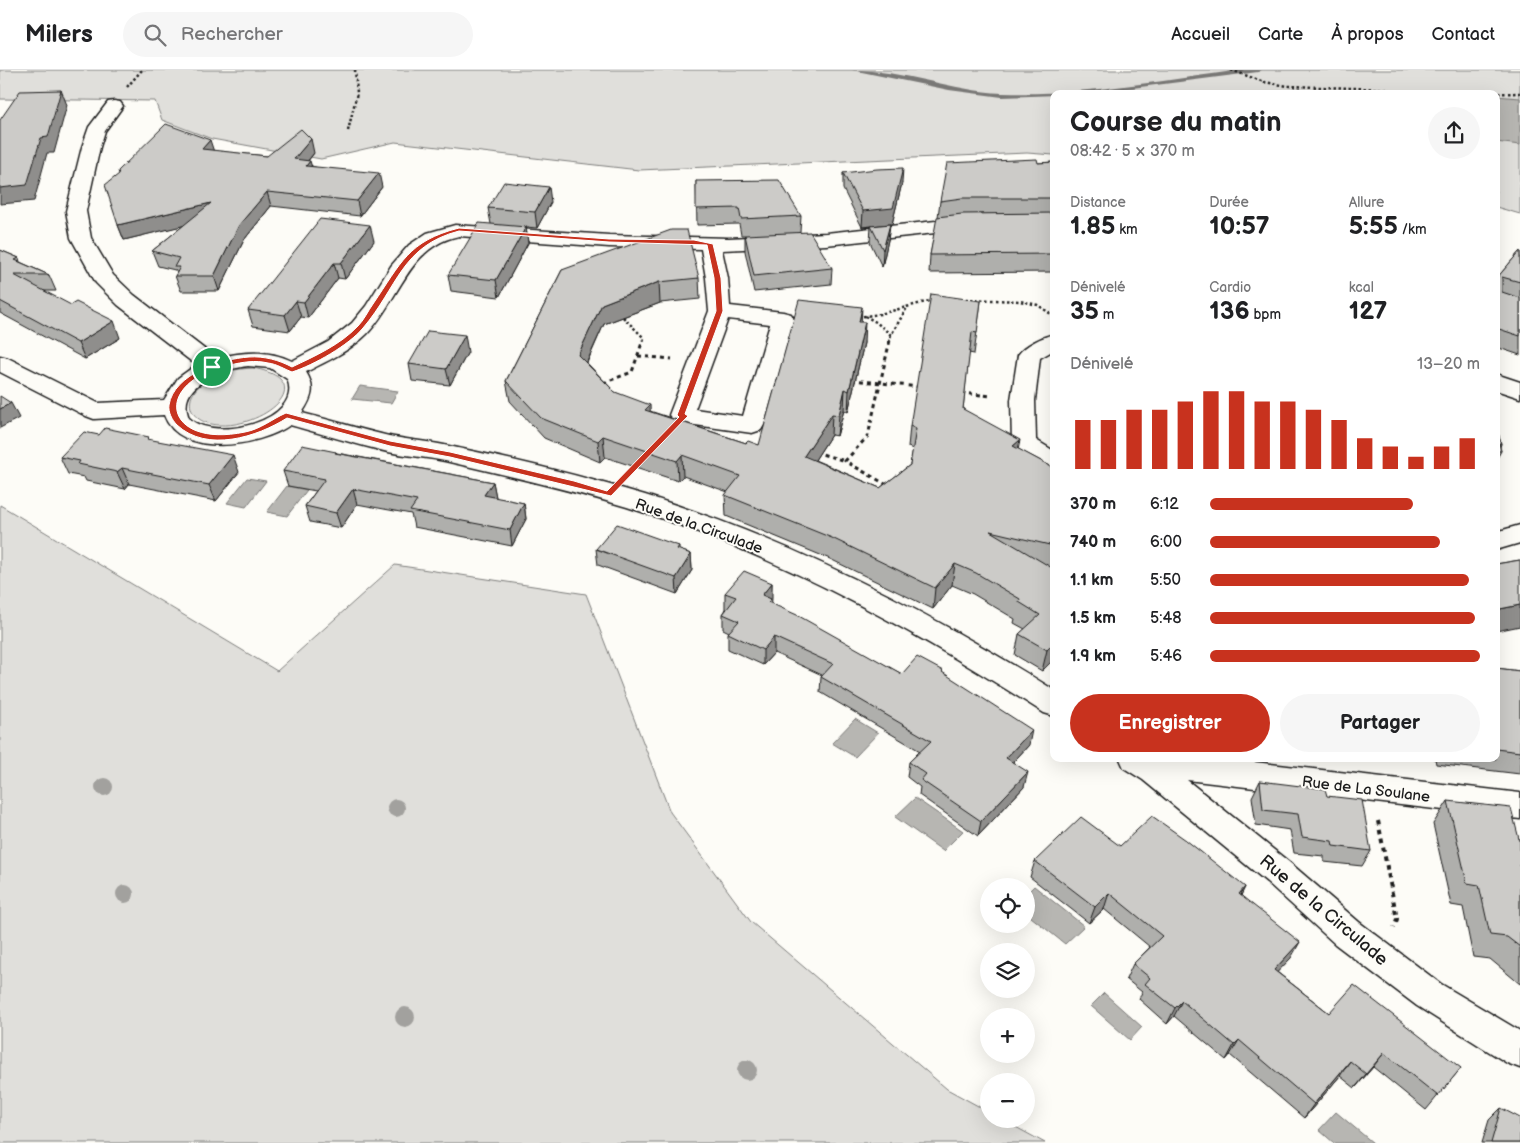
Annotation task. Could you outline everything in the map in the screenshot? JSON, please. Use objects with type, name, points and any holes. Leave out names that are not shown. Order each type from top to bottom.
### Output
[{"type":"street","points":[[114,106],[96,131],[91,148],[76,211],[81,238],[104,278],[126,300],[212,367]]},
{"type":"street","points":[[292,370],[344,341],[360,328],[412,253],[427,241],[441,234],[459,230],[609,241],[710,244],[826,239],[915,228],[994,223]]},
{"type":"street","points":[[710,244],[717,278],[720,311],[681,415],[752,424],[783,318],[720,311]]},
{"type":"street","points":[[1050,343],[1029,355],[1023,400],[1024,443],[1050,460]]},
{"type":"street","points":[[257,360],[281,364],[292,370],[300,380],[302,391],[297,404],[286,416],[269,427],[247,434],[224,437],[203,436],[186,429],[176,420],[172,407],[176,396],[184,384],[212,367],[230,362],[257,360]]},
{"type":"street","points":[[0,363],[94,411],[172,407]]},
{"type":"street","points":[[1500,383],[1520,392]]},
{"type":"street","name":"Rue de la Circulade","points":[[286,416],[390,444],[450,454],[574,484],[653,508],[752,543],[820,573],[897,612],[1007,674],[1050,702]]},
{"type":"street","points":[[1500,540],[1520,534]]},
{"type":"street","name":"Rue de la Circulade","points":[[1144,765],[1278,872],[1347,933],[1430,995],[1520,1051]]},
{"type":"street","name":"Rue de La Soulane","points":[[1144,765],[1160,768],[1193,767],[1372,790],[1520,806]]},
{"type":"path","points":[[348,131],[357,93],[355,70]]},
{"type":"path","points":[[1231,70],[1264,82],[1288,86],[1386,88],[1390,90]]},
{"type":"path","points":[[1500,93],[1520,93]]},
{"type":"path","points":[[855,317],[937,299]]},
{"type":"path","points":[[963,299],[1020,300],[1038,305],[1050,313]]},
{"type":"path","points":[[845,461],[868,436],[890,335],[908,306]]},
{"type":"path","points":[[864,316],[876,322],[890,335]]},
{"type":"path","points":[[599,384],[632,372],[641,347],[644,338],[623,317]]},
{"type":"path","points":[[846,379],[928,388]]},
{"type":"path","points":[[956,392],[1023,400]]},
{"type":"path","points":[[808,450],[845,461],[888,485]]},
{"type":"path","points":[[1372,790],[1397,919]]},
{"type":"shaded area","points":[[0,70],[1520,70],[1520,214],[1500,208],[1500,90],[1050,90],[1050,155],[1027,153],[639,170],[395,142],[321,159],[212,139],[162,120],[155,101],[0,99]]},
{"type":"shaded area","points":[[1500,96],[1520,98],[1520,145],[1500,142]]},
{"type":"shaded area","points":[[253,368],[273,374],[283,383],[284,393],[278,402],[267,412],[236,424],[219,425],[208,423],[199,419],[194,414],[191,400],[200,385],[224,372]]},
{"type":"shaded area","points":[[360,386],[398,391],[391,403],[352,399]]},
{"type":"shaded area","points":[[247,478],[266,481],[246,507],[227,503]]},
{"type":"shaded area","points":[[287,486],[307,490],[287,516],[267,512]]},
{"type":"shaded area","points":[[0,505],[277,671],[395,565],[586,594],[670,812],[751,922],[947,1089],[980,1107],[980,1128],[1018,1128],[1045,1143],[0,1143]]},
{"type":"shaded area","points":[[855,719],[878,733],[855,757],[832,743]]},
{"type":"shaded area","points":[[915,798],[963,831],[943,851],[895,817]]},
{"type":"shaded area","points":[[1035,887],[1084,926],[1065,944],[1035,920]]},
{"type":"shaded area","points":[[1104,993],[1142,1027],[1130,1040],[1091,1006]]},
{"type":"shaded area","points":[[1336,1112],[1373,1143],[1334,1143],[1319,1130]]},
{"type":"building","points":[[61,90],[48,137],[41,138],[27,185],[0,188],[0,120],[20,91]]},
{"type":"building","points":[[166,124],[210,140],[202,149],[267,156],[301,129],[311,139],[294,159],[310,161],[306,166],[379,173],[357,201],[267,192],[239,225],[214,276],[175,276],[180,267],[174,267],[179,258],[152,251],[211,203],[118,225],[105,185],[119,174],[118,171]]},
{"type":"building","points":[[1037,159],[1038,163],[1050,162],[1050,198],[962,198],[940,201],[947,163]]},
{"type":"building","points":[[903,168],[893,208],[863,211],[843,173],[877,169]]},
{"type":"building","points":[[779,180],[801,216],[741,219],[739,208],[696,209],[696,181]]},
{"type":"building","points":[[504,182],[549,187],[535,212],[488,208]]},
{"type":"building","points":[[1050,213],[1050,254],[930,255],[937,217],[962,214]]},
{"type":"building","points":[[320,219],[370,225],[341,263],[334,263],[304,302],[296,301],[285,315],[248,310]]},
{"type":"building","points":[[479,223],[526,227],[496,280],[448,275]]},
{"type":"building","points":[[890,224],[883,250],[871,226]]},
{"type":"building","points":[[671,230],[687,230],[699,278],[659,282],[602,304],[578,355],[615,392],[650,405],[645,410],[746,443],[748,441],[759,445],[799,300],[862,307],[859,322],[865,322],[849,391],[845,389],[839,415],[832,414],[804,456],[880,488],[910,465],[916,429],[910,426],[931,294],[981,301],[977,333],[972,332],[963,409],[1020,440],[1013,446],[1050,466],[1050,545],[990,531],[1050,567],[1050,647],[1047,650],[1019,634],[1040,615],[1019,602],[1020,599],[976,573],[955,564],[935,588],[832,538],[725,495],[740,476],[682,455],[677,461],[603,436],[598,441],[541,418],[506,381],[562,270]]},
{"type":"building","points":[[810,232],[832,268],[754,276],[745,235]]},
{"type":"building","points":[[0,250],[19,258],[15,260],[49,275],[14,275],[71,305],[76,302],[114,321],[78,343],[0,301]]},
{"type":"building","points":[[1520,251],[1520,282],[1502,277],[1502,292],[1520,298],[1520,336],[1500,329],[1500,274]]},
{"type":"building","points":[[428,331],[465,335],[446,369],[409,364]]},
{"type":"building","points":[[0,396],[11,403],[0,409]]},
{"type":"building","points":[[105,428],[149,437],[147,439],[233,455],[209,485],[122,468],[117,472],[78,464],[80,461],[60,457],[84,432],[99,435]]},
{"type":"building","points":[[302,445],[335,453],[493,482],[484,495],[524,503],[510,530],[410,511],[417,501],[353,489],[336,513],[305,506],[325,479],[283,471]]},
{"type":"building","points":[[617,524],[679,546],[677,549],[691,554],[676,578],[596,549]]},
{"type":"building","points":[[1520,560],[1520,605],[1500,609],[1500,563]]},
{"type":"building","points":[[744,571],[772,583],[762,595],[771,599],[768,602],[797,615],[902,674],[917,657],[943,671],[1032,730],[1006,758],[1028,772],[981,821],[921,780],[926,774],[909,762],[931,741],[821,677],[833,664],[774,637],[763,650],[728,633],[739,621],[723,614],[736,597],[725,593]]},
{"type":"building","points":[[1500,668],[1520,671],[1520,752],[1500,750]]},
{"type":"building","points":[[1260,781],[1325,789],[1327,796],[1362,800],[1371,851],[1333,846],[1332,841],[1302,837],[1298,814],[1263,810]]},
{"type":"building","points":[[1448,801],[1511,808],[1520,839],[1520,947],[1507,937],[1490,935],[1479,885],[1467,883]]},
{"type":"building","points":[[1152,816],[1186,840],[1245,887],[1239,894],[1300,942],[1274,970],[1329,1013],[1354,985],[1461,1068],[1438,1096],[1384,1053],[1366,1074],[1350,1061],[1314,1104],[1239,1040],[1234,1045],[1182,1001],[1175,1008],[1145,984],[1150,978],[1133,964],[1162,936],[1109,893],[1095,907],[1035,861],[1081,817],[1120,846]]},
{"type":"building","points":[[1501,1108],[1520,1118],[1520,1143],[1491,1143]]},
{"type":"waterway","points":[[856,70],[949,88],[1002,95],[1050,94]]},
{"type":"waterway","points":[[1097,90],[1258,70]]},
{"type":"route","points":[[459,230],[609,241],[694,242],[710,244],[712,250],[720,311],[681,415],[685,416],[608,494],[450,454],[390,444],[286,416],[269,427],[247,434],[224,437],[203,436],[186,429],[176,420],[172,407],[176,396],[184,384],[212,367],[248,359],[266,360],[281,364],[292,370],[322,355],[360,328],[412,253],[427,241],[441,234],[459,230]]}]
